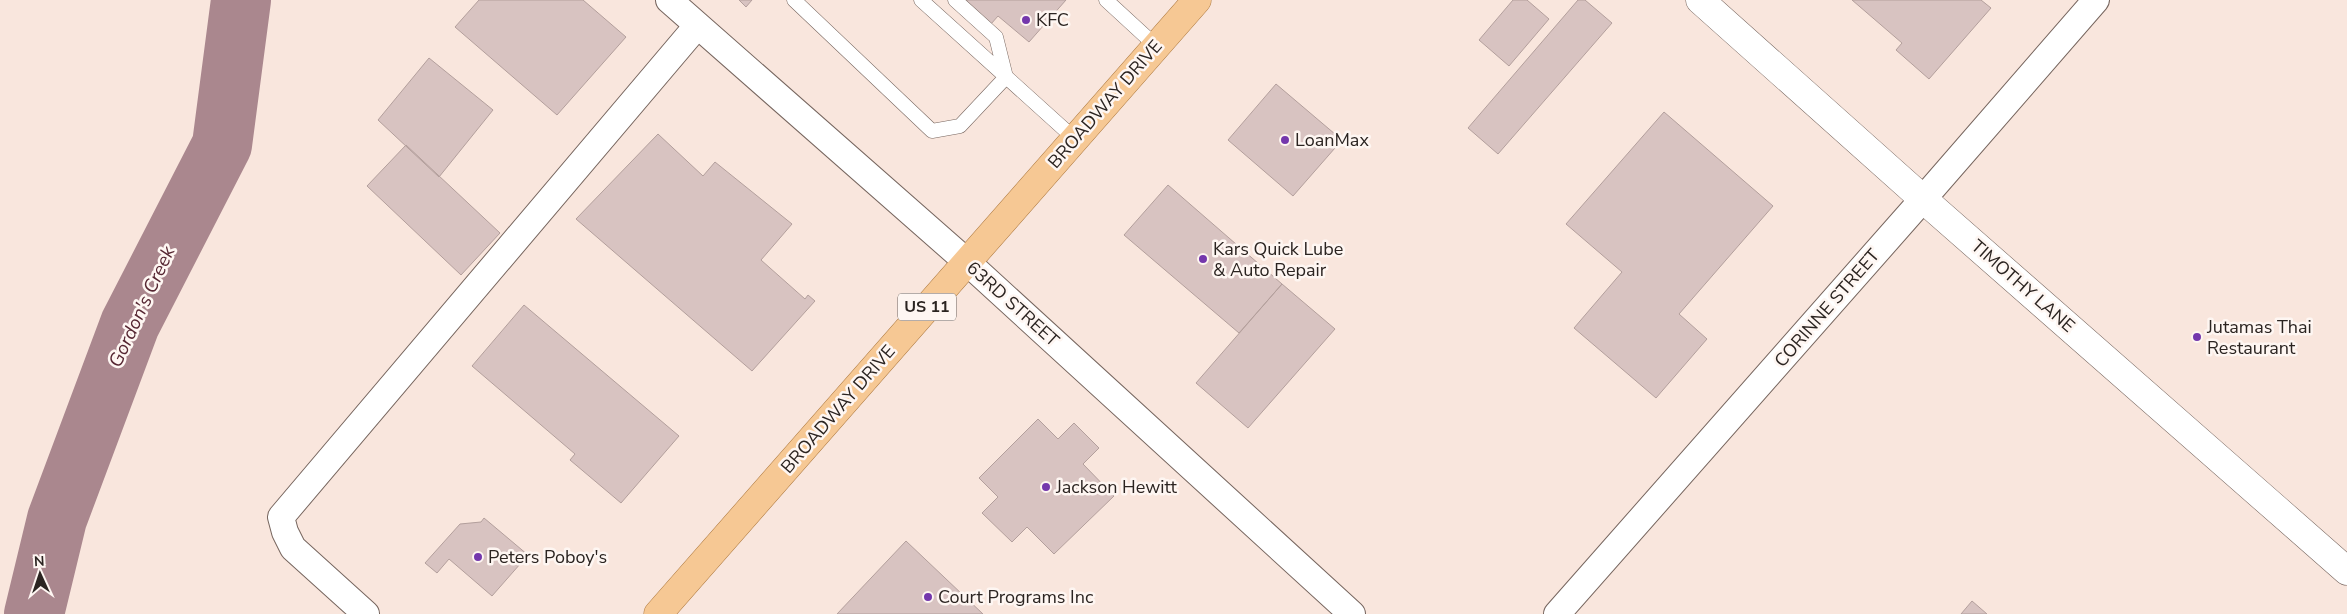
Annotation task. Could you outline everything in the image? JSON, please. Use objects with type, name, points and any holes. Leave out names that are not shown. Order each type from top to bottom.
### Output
[{"type":"main road","name":"BROADWAY DRIVE","points":[[658,614],[1197,0]]},
{"type":"street","name":"63RD STREET","points":[[669,0],[967,262],[1352,614]]},
{"type":"street","name":"TIMOTHY LANE","points":[[1700,0],[1923,199],[2347,571]]},
{"type":"street","name":"CORINNE STREET","points":[[1557,614],[2096,0]]},
{"type":"street","points":[[366,614],[293,548],[285,532],[281,517],[697,26]]},
{"type":"lane","points":[[794,0],[932,131],[960,126],[1006,77]]},
{"type":"lane","points":[[921,0],[1075,139]]},
{"type":"lane","points":[[955,0],[996,37],[1006,77]]},
{"type":"lane","points":[[1106,0],[1156,46]]},
{"type":"building","points":[[479,0],[583,0],[626,37],[557,115],[455,27]]},
{"type":"building","points":[[739,0],[752,0],[746,7]]},
{"type":"building","name":"KFC","points":[[967,0],[1066,0],[1029,42],[998,16],[991,24],[966,2]]},
{"type":"building","points":[[1513,0],[1527,0],[1549,19],[1509,66],[1479,40]]},
{"type":"building","points":[[1578,0],[1585,0],[1612,23],[1498,154],[1468,128]]},
{"type":"building","points":[[1852,0],[1981,0],[1991,8],[1929,79],[1896,50],[1902,43]]},
{"type":"building","points":[[429,58],[493,110],[439,177],[378,120]]},
{"type":"building","name":"LoanMax","points":[[1276,84],[1342,140],[1293,196],[1228,140]]},
{"type":"building","points":[[1664,112],[1773,206],[1679,314],[1707,339],[1656,398],[1574,328],[1622,272],[1566,224]]},
{"type":"building","points":[[658,134],[703,176],[715,162],[792,224],[761,260],[805,299],[808,295],[815,301],[752,371],[576,219]]},
{"type":"building","points":[[406,145],[500,233],[461,275],[367,186]]},
{"type":"building","name":"Kars Quick Lube & Auto Repair","points":[[1168,185],[1282,284],[1239,333],[1124,235]]},
{"type":"building","points":[[1282,284],[1335,329],[1248,428],[1196,383]]},
{"type":"building","points":[[524,305],[679,436],[621,503],[570,460],[575,454],[472,366]]},
{"type":"building","name":"Jackson Hewitt","points":[[1038,419],[1058,439],[1074,423],[1099,448],[1083,464],[1114,496],[1054,554],[1027,527],[1012,542],[982,513],[998,497],[979,478]]},
{"type":"building","name":"Peters Poboy's","points":[[484,518],[528,555],[492,596],[449,559],[437,573],[425,563],[460,524],[481,522]]},
{"type":"building","points":[[906,541],[983,614],[837,614]]},
{"type":"building","points":[[1972,601],[1987,614],[1961,614]]},
{"type":"waterway","name":"Gordon's Creek","points":[[34,614],[57,519],[130,324],[222,145],[241,0]]},
{"type":"place","name":"KFC","points":[[1026,20]]},
{"type":"place","name":"LoanMax","points":[[1285,140]]},
{"type":"place","name":"Kars Quick Lube & Auto Repair","points":[[1203,259]]},
{"type":"place","name":"Jutamas Thai Restaurant","points":[[2197,337]]},
{"type":"place","name":"Jackson Hewitt","points":[[1046,487]]},
{"type":"place","name":"Peters Poboy's","points":[[478,557]]},
{"type":"place","name":"Court Programs Inc","points":[[928,597]]}]
